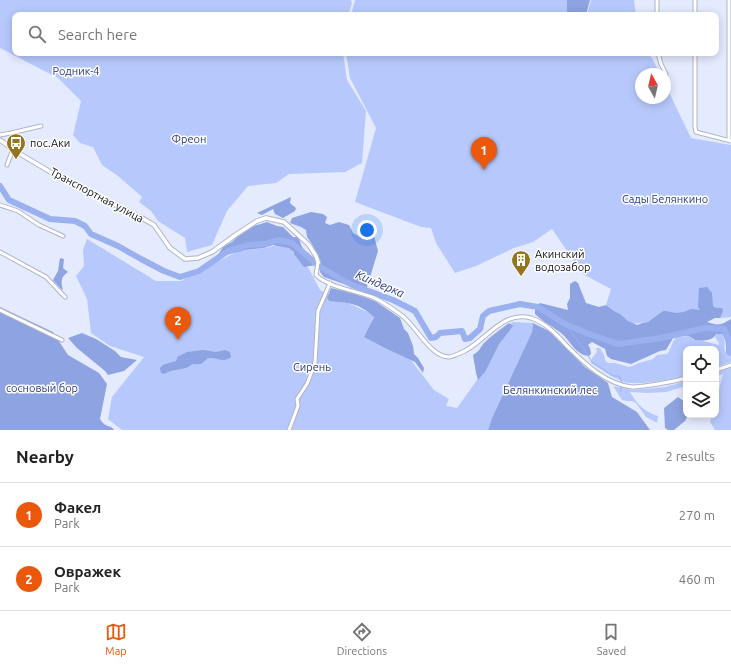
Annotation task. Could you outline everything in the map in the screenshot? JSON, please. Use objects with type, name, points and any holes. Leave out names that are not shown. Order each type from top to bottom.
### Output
[{"type":"street","points":[[657,0],[657,12]]},
{"type":"street","points":[[695,0],[695,12]]},
{"type":"street","points":[[695,56],[694,127],[696,132],[730,141],[729,0]]},
{"type":"street","points":[[659,56],[663,68]]},
{"type":"street","points":[[0,135],[40,126]]},
{"type":"street","name":"Транспортная улица","points":[[0,140],[64,180],[154,225],[170,248],[185,259],[198,258],[212,252],[257,221],[266,218],[284,222],[308,245],[316,256],[318,262]]},
{"type":"street","points":[[7,165],[13,149]]},
{"type":"street","points":[[0,205],[18,211],[39,225],[63,236]]},
{"type":"street","points":[[0,252],[46,277],[66,297]]},
{"type":"street","points":[[318,262],[316,275],[320,279],[330,284],[373,298],[401,314],[435,352],[441,355],[450,357],[462,353],[473,346],[496,326],[514,318],[524,317],[531,318],[551,329],[587,365],[612,381],[633,387],[664,384],[683,379]]},
{"type":"street","points":[[289,430],[298,406],[297,399],[307,384],[315,363],[318,311],[330,284]]},
{"type":"street","points":[[0,310],[62,340]]},
{"type":"street","points":[[719,369],[731,365]]},
{"type":"green space","name":"Фреон","points":[[0,0],[351,0],[352,3],[349,12],[12,12],[12,54],[0,48]]},
{"type":"green space","points":[[355,0],[569,0],[569,12],[352,12]]},
{"type":"green space","points":[[567,0],[590,0],[587,12],[567,12]]},
{"type":"green space","points":[[591,0],[634,0],[636,12],[588,12]]},
{"type":"green space","name":"Фреон","points":[[15,56],[343,56],[347,80],[366,111],[362,163],[345,172],[289,174],[276,183],[248,186],[227,211],[212,245],[187,252],[185,238],[158,221],[151,211],[139,202],[142,197],[118,176],[102,165],[93,147],[80,143],[73,135],[81,101],[58,78]]},
{"type":"green space","name":"Сады Белянкино","points":[[346,56],[650,56],[657,68],[635,68],[635,104],[671,104],[671,96],[691,138],[731,145],[731,317],[677,318],[632,324],[606,305],[611,289],[583,274],[552,229],[533,242],[514,248],[476,266],[455,273],[436,243],[431,228],[421,227],[355,202],[376,128],[350,78]]},
{"type":"green space","points":[[291,197],[290,203],[296,208],[295,211],[283,218],[275,214],[273,209],[262,215],[257,213]]},
{"type":"green space","points":[[311,212],[323,214],[327,217],[325,223],[330,225],[339,222],[349,225],[353,233],[360,237],[367,235],[374,236],[378,251],[367,287],[361,290],[324,277],[320,272],[321,262],[307,237],[306,230],[290,223],[292,218]]},
{"type":"green space","points":[[267,222],[283,227],[293,237],[299,237],[302,247],[314,258],[316,265],[304,267],[294,252],[289,248],[273,245],[226,255],[218,255],[223,247],[237,237],[254,226]]},
{"type":"green space","name":"Сирень","points":[[87,239],[156,281],[181,281],[238,251],[266,248],[284,243],[302,259],[320,290],[374,315],[366,336],[407,355],[434,390],[449,399],[446,406],[457,408],[487,366],[496,345],[512,322],[533,323],[532,332],[492,418],[488,430],[122,430],[108,419],[112,397],[144,357],[110,346],[91,333],[87,299],[76,276],[84,266],[83,250]]},
{"type":"green space","points":[[60,258],[64,259],[63,268],[68,272],[62,280],[63,290],[53,280],[58,271]]},
{"type":"green space","points":[[575,281],[578,283],[586,303],[599,307],[606,305],[628,321],[637,325],[648,322],[663,311],[676,313],[691,309],[700,310],[698,307],[699,288],[707,287],[712,293],[713,306],[716,308],[722,308],[723,311],[720,318],[715,318],[707,322],[720,324],[731,319],[731,354],[727,352],[724,336],[722,334],[716,334],[710,339],[704,340],[695,340],[689,336],[673,338],[666,350],[660,351],[631,364],[611,359],[607,356],[605,349],[592,342],[588,345],[591,354],[589,356],[584,355],[580,353],[561,333],[535,314],[535,307],[540,303],[568,310],[567,304],[570,298],[570,284]]},
{"type":"green space","points":[[331,288],[375,301],[400,318],[404,329],[408,333],[413,346],[414,354],[424,368],[423,373],[415,362],[364,337],[374,317],[363,308],[353,304],[329,301],[327,298]]},
{"type":"green space","name":"сосновый бор","points":[[0,307],[53,332],[68,355],[99,373],[107,384],[100,419],[104,424],[114,430],[0,430]]},
{"type":"green space","points":[[509,323],[513,326],[499,344],[485,372],[478,380],[473,355],[479,351],[487,340]]},
{"type":"green space","name":"Белянкинский лес","points":[[533,323],[549,331],[585,367],[608,383],[612,397],[637,412],[650,430],[488,430],[492,418],[532,332]]},
{"type":"green space","points":[[82,333],[96,339],[115,351],[121,357],[137,360],[124,371],[108,375],[77,348],[68,338]]},
{"type":"green space","points":[[716,334],[722,334],[724,336],[725,351],[727,354],[731,355],[731,362],[719,366],[719,346],[683,346],[683,377],[672,379],[653,382],[627,383],[613,377],[591,363],[592,358],[597,352],[596,348],[600,348],[605,360],[608,363],[615,363],[629,367],[653,359],[657,355],[667,354],[677,337],[689,336],[694,340],[719,345],[715,337]]},
{"type":"green space","points":[[203,350],[216,352],[225,350],[230,352],[231,357],[226,360],[209,358],[203,363],[193,364],[186,368],[164,374],[161,373],[160,368],[162,366],[176,361],[177,357],[187,352]]},
{"type":"green space","points":[[731,367],[731,430],[715,430],[710,422],[711,418],[719,418],[719,389],[723,374],[719,375],[719,372]]},
{"type":"green space","points":[[683,382],[683,387],[666,392],[630,392],[641,407],[658,416],[657,423],[646,417],[636,403],[622,400],[613,386],[633,390],[665,387]]},
{"type":"green space","points":[[678,397],[683,401],[683,418],[686,418],[685,421],[674,430],[668,430],[665,428],[664,408]]},
{"type":"waterway","name":"Киндерка","points":[[0,186],[9,200],[50,219],[75,221],[85,226],[91,234],[118,246],[164,271],[180,277],[199,271],[228,251],[248,245],[265,244],[278,240],[292,243],[320,267],[352,285],[393,300],[415,311],[431,338],[436,337],[440,333],[462,331],[465,339],[470,338],[480,329],[483,316],[489,311],[520,304],[538,307],[565,324],[618,344],[661,338],[705,328],[724,329],[729,341],[729,352],[731,353]]},
{"type":"waterway","points":[[565,324],[592,362],[613,376],[619,376],[622,383]]},
{"type":"waterway","points":[[621,386],[621,391]]},
{"type":"place","name":"пос.Аки","points":[[16,160]]},
{"type":"place","name":"Факел","points":[[484,170]]},
{"type":"place","name":"Акинский водозабор","points":[[521,277]]},
{"type":"place","name":"Овражек","points":[[178,340]]},
{"type":"park label","name":"Родник-4","points":[[76,71]]}]
